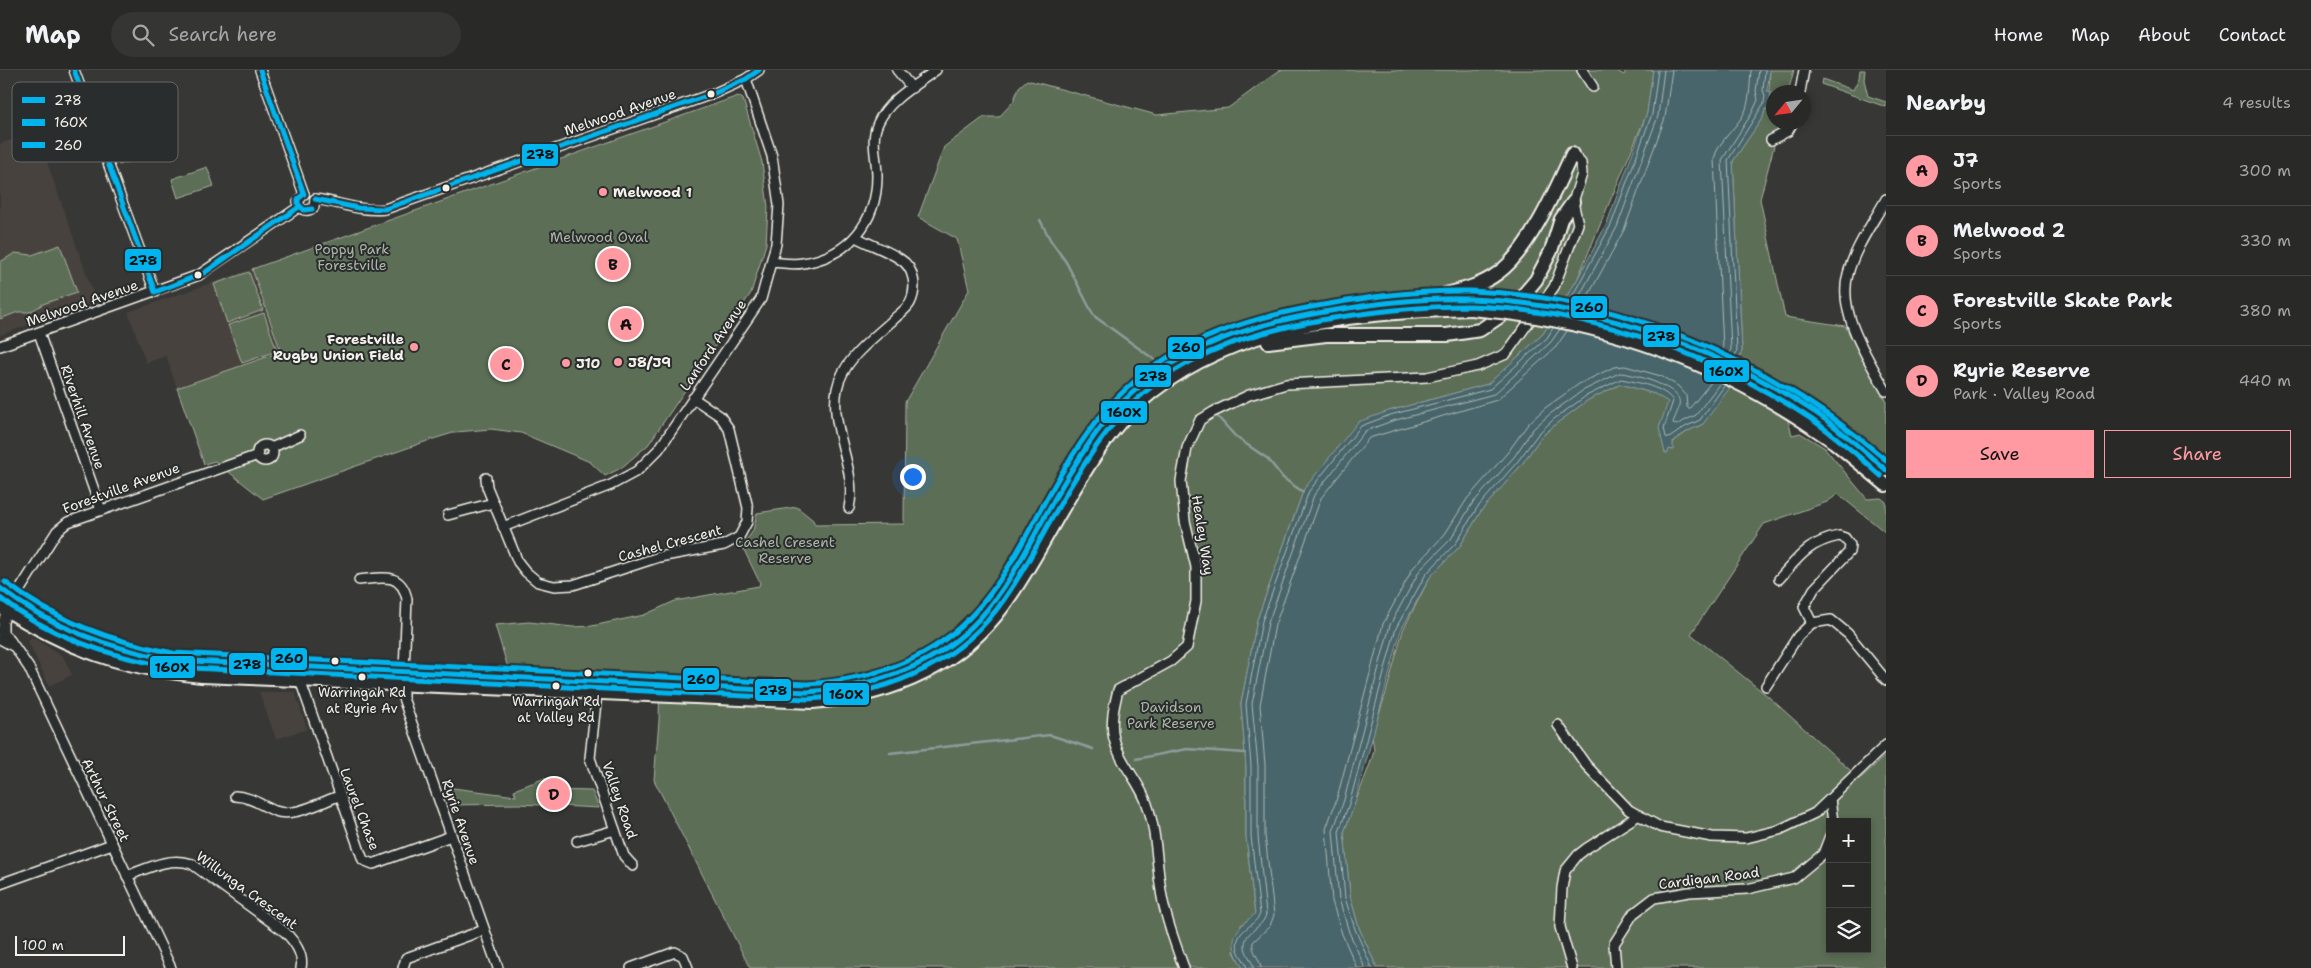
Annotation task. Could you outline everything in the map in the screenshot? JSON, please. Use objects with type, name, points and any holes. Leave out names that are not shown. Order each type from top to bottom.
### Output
[{"type":"highway","points":[[598,687],[828,691],[850,689],[916,667],[964,634],[981,617],[1022,554],[1087,444],[1105,420],[1150,378],[1190,354],[1267,323],[1361,306],[1416,301],[1466,289],[1482,283],[1510,263],[1528,238],[1572,154]]},
{"type":"highway","points":[[1232,348],[1326,335],[1447,335],[1480,330],[1511,309],[1536,280],[1551,250],[1561,219],[1573,202]]},
{"type":"highway","points":[[1416,301],[1470,304],[1556,319],[1601,329],[1647,343],[1698,364],[1761,395],[1834,442],[1886,485]]},
{"type":"highway","points":[[0,588],[14,599],[67,629],[101,643],[142,655],[204,663],[404,678],[598,687],[812,702],[863,696],[891,688],[925,672],[961,649],[976,636],[1003,606],[1096,452],[1116,426],[1138,404],[1187,368],[1232,348],[1288,329],[1348,318],[1470,304],[1524,302],[1561,309],[1652,334],[1695,349],[1748,374],[1797,402],[1849,438],[1886,470]]},
{"type":"highway","name":"Forestville Avenue","points":[[2,610],[14,599]]},
{"type":"highway","points":[[2,610],[64,643],[92,654],[167,672],[300,680],[404,678]]},
{"type":"street","points":[[74,70],[78,82]]},
{"type":"street","points":[[260,70],[304,194]]},
{"type":"street","name":"Melwood Avenue","points":[[315,199],[372,211],[385,209],[676,107],[746,79],[759,70]]},
{"type":"street","points":[[897,70],[912,88]]},
{"type":"street","points":[[772,262],[801,264],[822,259],[839,250],[856,237],[867,220],[876,190],[877,174],[874,142],[876,126],[882,114],[891,104],[936,70]]},
{"type":"street","points":[[1582,70],[1593,86]]},
{"type":"street","points":[[1801,85],[1804,70]]},
{"type":"street","name":"Lanford Avenue","points":[[504,527],[611,485],[637,471],[659,449],[760,299],[776,244],[779,205],[772,156],[746,79]]},
{"type":"street","points":[[1772,140],[1789,130]]},
{"type":"street","name":"Healey Way","points":[[1184,968],[1163,901],[1159,857],[1147,803],[1120,758],[1114,738],[1113,711],[1118,690],[1172,661],[1187,647],[1196,601],[1196,567],[1185,521],[1181,482],[1187,448],[1200,420],[1249,395],[1286,384],[1427,377],[1478,366],[1506,354],[1554,287],[1578,224],[1573,202],[1582,174],[1581,163],[1572,154]]},
{"type":"street","points":[[108,162],[155,292]]},
{"type":"street","points":[[304,194],[312,195],[315,199],[315,205],[312,209],[304,210],[299,207],[298,199],[304,194]]},
{"type":"street","points":[[1886,199],[1855,254],[1847,275],[1848,310],[1851,322],[1886,391]]},
{"type":"street","name":"Melwood Avenue","points":[[0,346],[204,273],[299,207]]},
{"type":"street","points":[[849,508],[852,494],[836,409],[837,389],[843,372],[852,358],[910,305],[915,290],[912,272],[902,260],[856,237]]},
{"type":"street","name":"Riverhill Avenue","points":[[39,333],[101,510]]},
{"type":"street","name":"Cashel Crescent","points":[[486,478],[493,503],[518,562],[538,582],[554,586],[573,585],[659,558],[724,545],[739,537],[747,522],[748,508],[729,430],[720,416],[693,398]]},
{"type":"street","name":"Forestville Avenue","points":[[14,599],[62,526],[74,519],[258,455],[258,450],[262,446],[271,448],[300,436]]},
{"type":"street","points":[[448,515],[493,503]]},
{"type":"street","points":[[1779,579],[1807,547],[1839,536],[1845,538],[1850,545],[1849,552],[1814,589],[1804,607],[1812,623]]},
{"type":"street","name":"Ryrie Avenue","points":[[359,580],[388,578],[398,580],[405,588],[407,599],[403,698],[498,968]]},
{"type":"street","name":"Arthur Street","points":[[2,610],[1,635],[13,646],[29,668],[171,968]]},
{"type":"street","points":[[1766,686],[1798,636],[1812,623],[1831,620],[1840,626],[1886,680]]},
{"type":"street","name":"Laurel Chase","points":[[300,680],[362,860],[373,864],[451,836]]},
{"type":"street","name":"Valley Road","points":[[598,687],[590,758],[624,856],[633,866]]},
{"type":"street","points":[[1558,725],[1586,765],[1629,810],[1660,827],[1712,837],[1746,838],[1779,830],[1816,813],[1886,745]]},
{"type":"street","points":[[235,796],[247,797],[282,813],[296,811],[339,796]]},
{"type":"street","points":[[1830,800],[1832,818]]},
{"type":"street","points":[[1572,968],[1560,928],[1562,888],[1566,871],[1578,855],[1587,848],[1639,815]]},
{"type":"street","points":[[577,841],[615,830]]},
{"type":"street","points":[[0,884],[112,844]]},
{"type":"street","name":"Cardigan Road","points":[[1616,968],[1614,944],[1633,914],[1654,898],[1689,892],[1747,889],[1794,878],[1823,854],[1826,846]]},
{"type":"street","name":"Willunga Crescent","points":[[127,876],[172,860],[182,860],[192,864],[294,940],[302,962],[301,968]]},
{"type":"street","points":[[402,968],[406,958],[484,930]]},
{"type":"street","points":[[631,968],[675,952],[683,956],[688,968]]},
{"type":"shaded area","points":[[12,140],[12,162],[47,162],[96,301],[0,335],[0,144]]},
{"type":"shaded area","points":[[252,269],[281,352],[177,388],[166,356],[146,363],[128,312]]},
{"type":"shaded area","points":[[33,638],[63,656],[72,675],[49,686],[28,641]]},
{"type":"shaded area","points":[[259,692],[295,692],[307,729],[276,739]]},
{"type":"green space","points":[[1280,70],[1615,70],[1624,75],[1626,70],[1653,70],[1647,113],[1577,280],[1543,334],[1488,384],[1389,411],[1304,489],[1257,620],[1241,704],[1246,766],[1246,836],[1255,915],[1241,925],[1234,952],[1243,968],[750,968],[654,780],[659,721],[660,677],[508,668],[495,625],[529,622],[573,627],[592,626],[644,615],[675,601],[759,586],[760,583],[742,546],[753,531],[757,513],[797,507],[813,520],[815,525],[904,524],[905,402],[969,290],[957,239],[918,217],[944,147],[984,117],[999,117],[1013,102],[1019,87],[1027,80],[1157,115],[1228,108]]},
{"type":"green space","points":[[1770,70],[1794,70],[1790,85],[1769,85]]},
{"type":"green space","points":[[1860,70],[1865,70],[1864,80],[1868,96],[1886,102],[1886,107],[1821,84],[1822,79],[1853,90],[1859,78]]},
{"type":"green space","points":[[738,96],[743,99],[762,162],[768,207],[766,244],[751,293],[648,445],[621,468],[605,476],[590,462],[521,433],[491,429],[456,432],[263,499],[215,461],[204,464],[177,388],[281,352],[252,269]]},
{"type":"green space","points":[[1765,109],[1766,130],[1778,130],[1760,199],[1785,317],[1845,326],[1886,400],[1886,458],[1776,377],[1792,435],[1800,433],[1825,448],[1867,499],[1881,498],[1886,502],[1886,533],[1838,494],[1827,502],[1764,524],[1691,634],[1770,698],[1860,779],[1886,755],[1886,968],[1377,968],[1359,928],[1350,896],[1344,832],[1374,751],[1372,735],[1386,693],[1403,630],[1430,577],[1460,546],[1481,511],[1522,464],[1541,437],[1588,400],[1621,384],[1655,394],[1669,402],[1659,428],[1669,449],[1672,450],[1673,442],[1688,431],[1703,424],[1742,351],[1733,161],[1763,117]]},
{"type":"green space","points":[[207,167],[214,186],[178,198],[172,179]]},
{"type":"green space","points":[[60,245],[77,292],[43,304],[30,312],[18,312],[0,319],[0,262],[15,253],[32,255]]},
{"type":"green space","points":[[249,272],[263,310],[227,323],[214,284]]},
{"type":"green space","points":[[264,313],[277,351],[242,363],[228,325]]},
{"type":"green space","points":[[545,778],[550,790],[592,791],[599,808],[519,804],[452,805],[445,787],[516,796],[514,790]]},
{"type":"water","points":[[1653,70],[1770,70],[1768,85],[1766,85],[1766,109],[1763,117],[1733,161],[1742,351],[1731,386],[1703,424],[1673,441],[1673,450],[1669,449],[1668,453],[1665,453],[1659,428],[1668,402],[1655,394],[1621,384],[1588,400],[1541,437],[1522,464],[1481,511],[1460,546],[1430,577],[1401,630],[1355,803],[1344,832],[1350,896],[1359,928],[1377,968],[1243,968],[1235,952],[1234,938],[1247,920],[1255,914],[1246,836],[1246,766],[1241,704],[1257,620],[1304,489],[1358,422],[1389,411],[1488,384],[1543,334],[1577,280],[1607,223],[1647,113]]},
{"type":"waterway","points":[[1040,220],[1051,241],[1066,262],[1094,316],[1155,360]]},
{"type":"waterway","points":[[1218,417],[1236,437],[1268,459],[1283,478],[1303,492]]},
{"type":"waterway","points":[[890,753],[1050,735],[1093,749]]},
{"type":"waterway","points":[[1136,759],[1187,749],[1245,753]]},
{"type":"transit line","name":"278","points":[[74,70],[78,82]]},
{"type":"transit line","name":"278","points":[[260,70],[304,194],[298,199],[298,204],[304,210],[312,209]]},
{"type":"transit line","name":"278","points":[[315,199],[358,208],[385,209],[715,93],[746,79],[759,70]]},
{"type":"transit line","name":"278","points":[[108,162],[155,292],[204,273],[299,207]]},
{"type":"transit line","name":"260","points":[[5,582],[44,608],[84,628],[106,636],[173,653],[807,684],[854,678],[898,665],[919,656],[957,630],[974,613],[988,597],[1012,561],[1055,484],[1086,435],[1116,398],[1146,372],[1192,344],[1217,333],[1269,316],[1378,296],[1415,293],[1470,291],[1527,296],[1583,306],[1639,321],[1692,340],[1744,364],[1794,393],[1841,425],[1886,460]]},
{"type":"transit line","name":"278","points":[[0,588],[19,602],[60,625],[103,642],[172,660],[807,692],[855,685],[878,680],[923,662],[943,650],[980,618],[1005,585],[1057,494],[1096,433],[1113,412],[1152,377],[1174,362],[1197,350],[1246,330],[1324,312],[1416,300],[1471,299],[1517,302],[1607,319],[1651,332],[1737,367],[1777,389],[1816,413],[1852,440],[1886,470]]},
{"type":"transit line","name":"160X","points":[[0,598],[39,624],[82,643],[126,657],[172,667],[807,699],[861,692],[887,685],[936,663],[979,630],[1008,594],[1073,482],[1101,439],[1117,419],[1155,384],[1199,357],[1246,338],[1271,331],[1339,317],[1431,307],[1468,306],[1513,309],[1559,316],[1647,339],[1690,355],[1773,395],[1811,419],[1847,446],[1881,476]]},
{"type":"place","name":"Melwood 1","points":[[603,192]]},
{"type":"place","name":"Melwood 2","points":[[613,264]]},
{"type":"place","name":"J7","points":[[626,324]]},
{"type":"place","name":"Forestville Rugby Union Field","points":[[414,347]]},
{"type":"place","name":"J8/J9","points":[[618,362]]},
{"type":"place","name":"J10","points":[[566,363]]},
{"type":"place","name":"Forestville Skate Park","points":[[506,364]]},
{"type":"place","name":"Warringah Rd at Ryrie Av","points":[[362,677]]},
{"type":"place","name":"Warringah Rd at Valley Rd","points":[[556,686]]},
{"type":"place","name":"Ryrie Reserve","points":[[554,794]]},
{"type":"park label","name":"Melwood Oval","points":[[599,237]]},
{"type":"park label","name":"Poppy Park Forestville","points":[[352,257]]},
{"type":"park label","name":"Cashel Cresent Reserve","points":[[785,550]]},
{"type":"park label","name":"Davidson Park Reserve","points":[[1171,716]]}]
